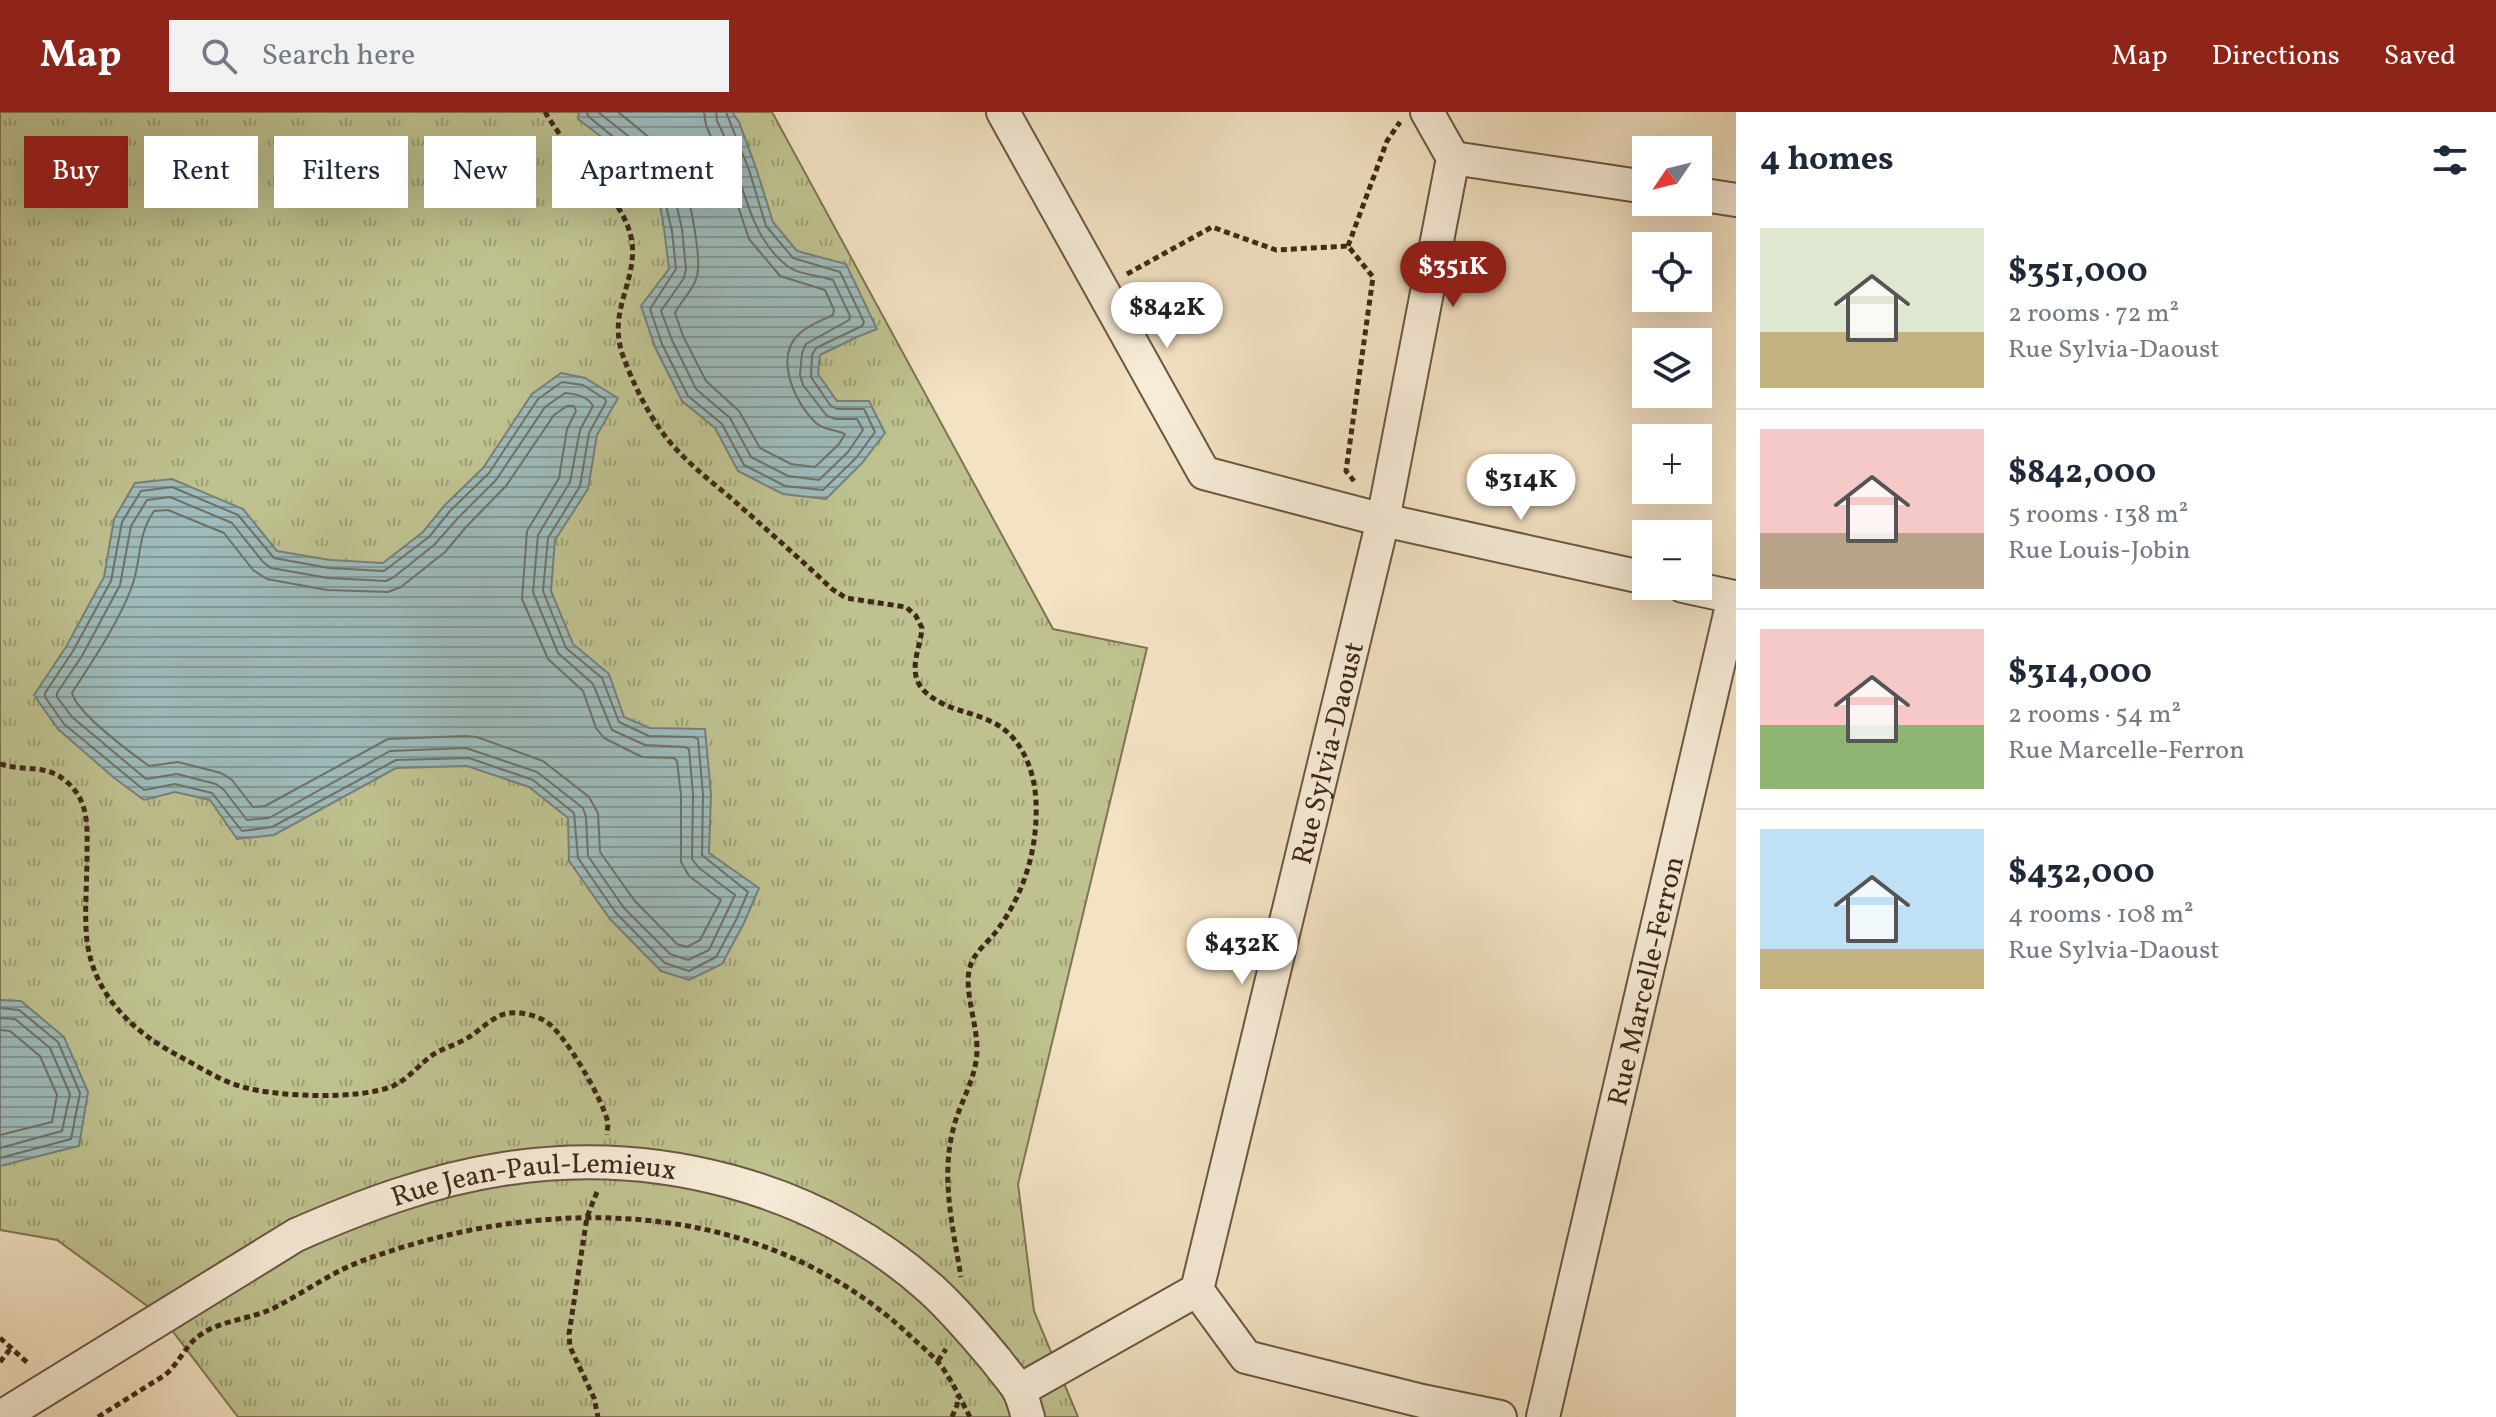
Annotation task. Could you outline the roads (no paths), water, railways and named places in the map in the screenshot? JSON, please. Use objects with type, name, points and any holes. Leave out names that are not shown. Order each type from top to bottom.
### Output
[{"type":"street","points":[[1003,112],[1204,473],[1383,520],[1632,575]]},
{"type":"street","points":[[1418,114],[1453,158],[1632,185]]},
{"type":"street","name":"Rue Sylvia-Daoust","points":[[1197,1290],[1383,520],[1453,158]]},
{"type":"street","points":[[1712,196],[1736,200]]},
{"type":"street","name":"Rue Marcelle-Ferron","points":[[1543,1417],[1734,597],[1712,592]]},
{"type":"street","name":"Rue Jean-Paul-Lemieux","points":[[20,1413],[296,1235],[421,1188],[469,1175],[536,1165],[635,1165],[702,1174],[737,1182],[788,1200],[862,1236],[915,1275],[956,1311],[1024,1404]]},
{"type":"street","points":[[1024,1404],[1197,1290],[1246,1357],[1421,1409],[1500,1417]]},
{"type":"water","points":[[579,112],[732,112],[739,122],[773,222],[797,251],[846,264],[877,329],[820,355],[818,374],[837,401],[869,401],[885,433],[862,463],[826,499],[783,494],[738,471],[715,428],[682,401],[655,347],[641,306],[669,269],[660,208],[742,208],[742,136],[599,136],[578,119]]},
{"type":"water","points":[[561,373],[585,378],[618,398],[597,435],[588,489],[555,540],[551,591],[573,644],[609,674],[624,717],[650,728],[705,729],[711,794],[709,853],[759,888],[722,964],[689,980],[661,971],[610,919],[569,861],[568,818],[529,787],[467,766],[396,768],[274,835],[237,839],[210,800],[175,792],[144,800],[58,729],[34,695],[66,647],[104,577],[114,519],[135,483],[172,479],[243,509],[277,551],[330,560],[383,563],[423,532],[444,506],[483,468],[532,394]]},
{"type":"water","points":[[0,1000],[21,1001],[64,1037],[88,1092],[79,1146],[0,1166]]}]
